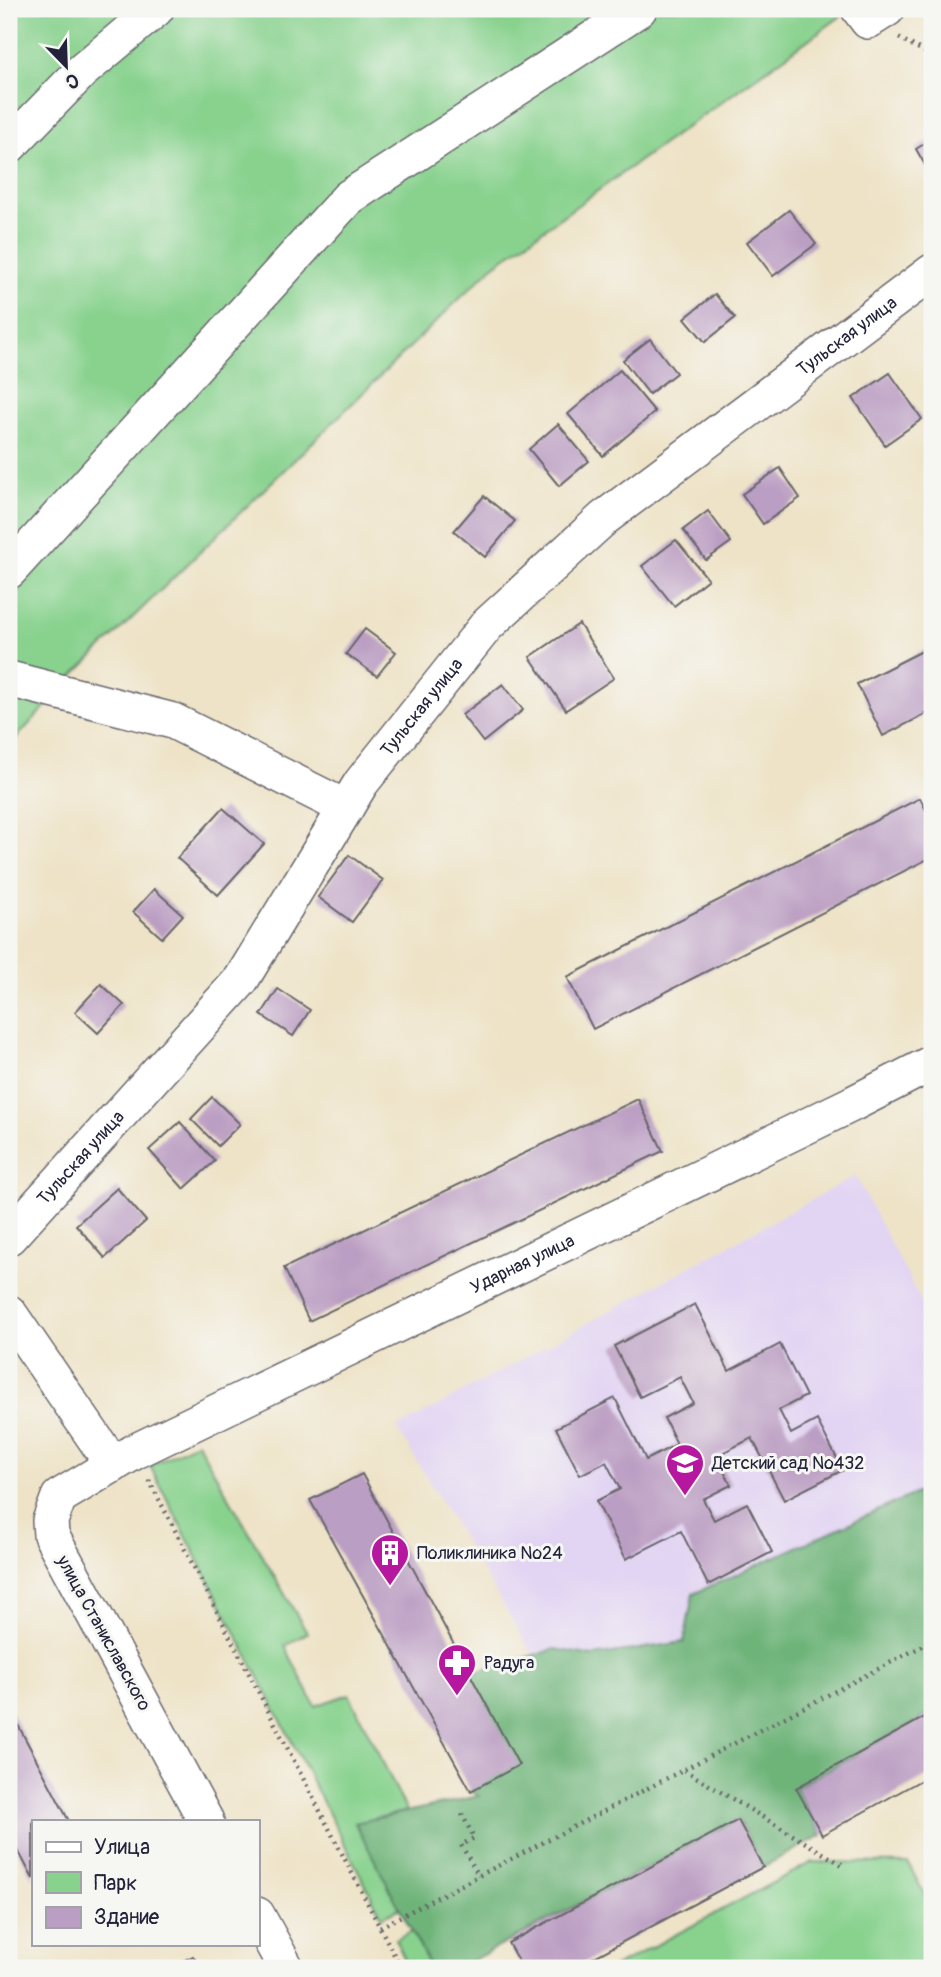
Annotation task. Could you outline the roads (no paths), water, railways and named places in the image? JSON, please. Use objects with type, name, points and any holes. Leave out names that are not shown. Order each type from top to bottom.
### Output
[{"type":"street","points":[[9,146],[82,71],[156,9]]},
{"type":"street","points":[[9,571],[348,198],[639,9]]},
{"type":"street","points":[[859,9],[867,21],[887,9]]},
{"type":"street","name":"Тульская улица","points":[[9,1237],[241,980],[362,783],[487,625],[604,518],[932,272]]},
{"type":"street","points":[[9,679],[173,721],[346,808]]},
{"type":"street","name":"Ударная улица","points":[[123,1458],[932,1063]]},
{"type":"street","points":[[9,1313],[123,1458]]},
{"type":"street","name":"улица Станиславского","points":[[123,1458],[59,1497],[50,1521],[51,1535],[205,1820]]},
{"type":"street","points":[[259,1919],[286,1968]]},
{"type":"place","name":"Детский сад №432","points":[[685,1497]]},
{"type":"place","name":"Поликлиника №24","points":[[390,1587]]},
{"type":"place","name":"Радуга","points":[[457,1697]]}]
